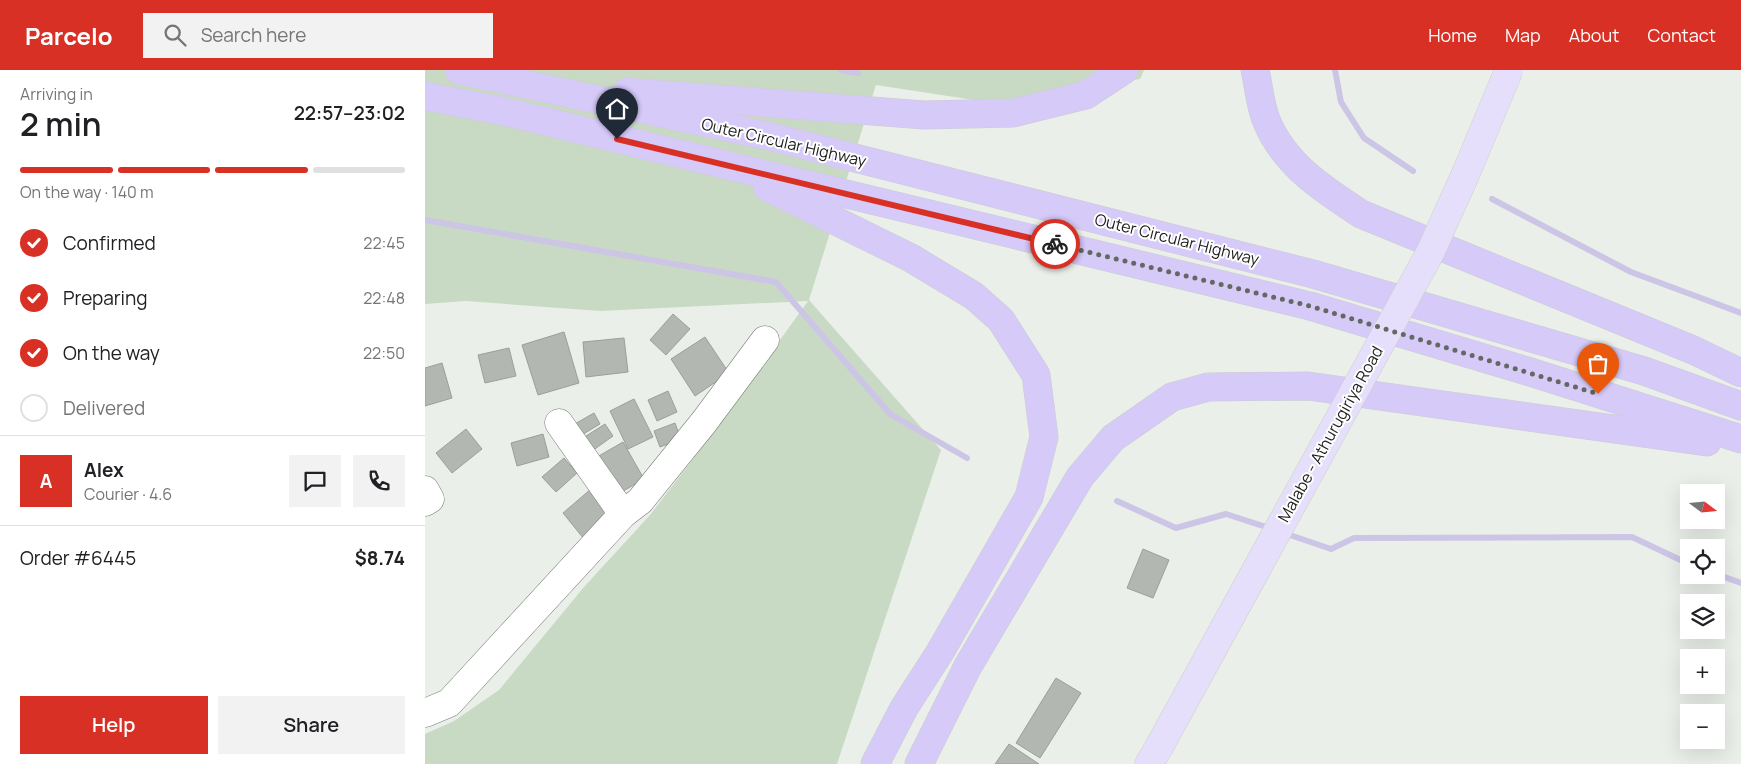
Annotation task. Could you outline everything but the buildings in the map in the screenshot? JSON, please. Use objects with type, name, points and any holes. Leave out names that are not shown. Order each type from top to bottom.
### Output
[{"type":"highway","name":"Outer Circular Highway","points":[[459,70],[516,84],[772,137],[1313,274],[1644,371],[1741,406]]},
{"type":"highway","points":[[516,84],[923,115],[1013,113],[1086,95],[1124,70]]},
{"type":"highway","points":[[1255,70],[1267,122],[1284,152],[1316,184],[1361,214],[1693,350],[1741,373]]},
{"type":"highway","name":"Outer Circular Highway","points":[[425,96],[507,112],[727,167],[893,204],[1310,306],[1527,371],[1741,439]]},
{"type":"highway","points":[[727,167],[911,258],[974,296],[1001,320],[1036,375],[1044,437],[1029,497],[940,652],[904,708],[875,764]]},
{"type":"highway","points":[[919,764],[969,666],[1080,477],[1113,438],[1172,397],[1208,387],[1309,386],[1741,447]]},
{"type":"main road","name":"Malabe - Athurugiriya Road","points":[[1154,755],[1430,253],[1509,70]]},
{"type":"street","points":[[425,712],[449,704],[623,514],[645,494],[704,422],[765,340]]},
{"type":"street","points":[[559,423],[623,514]]},
{"type":"street","points":[[425,490],[430,499],[425,502]]},
{"type":"green space","points":[[425,70],[1144,70],[1140,79],[1000,104],[876,85],[809,300],[941,450],[837,764],[425,764],[425,734],[454,721],[499,690],[584,587],[650,515],[713,433],[808,301],[600,311],[466,301],[425,304]]},
{"type":"waterway","points":[[841,70],[858,73]]},
{"type":"waterway","points":[[1335,70],[1341,102],[1364,138],[1413,171]]},
{"type":"waterway","points":[[1492,199],[1631,272],[1741,313]]},
{"type":"waterway","points":[[425,220],[776,282],[890,414],[967,458]]},
{"type":"waterway","points":[[1117,501],[1176,528],[1226,514],[1272,529]]},
{"type":"waterway","points":[[1284,533],[1331,549],[1354,538],[1632,537],[1680,560]]},
{"type":"waterway","points":[[1725,577],[1741,583]]},
{"type":"way so far","points":[[1055,244],[1310,306],[1598,394]]},
{"type":"route","points":[[617,139],[727,167],[893,204],[1055,244]]}]
